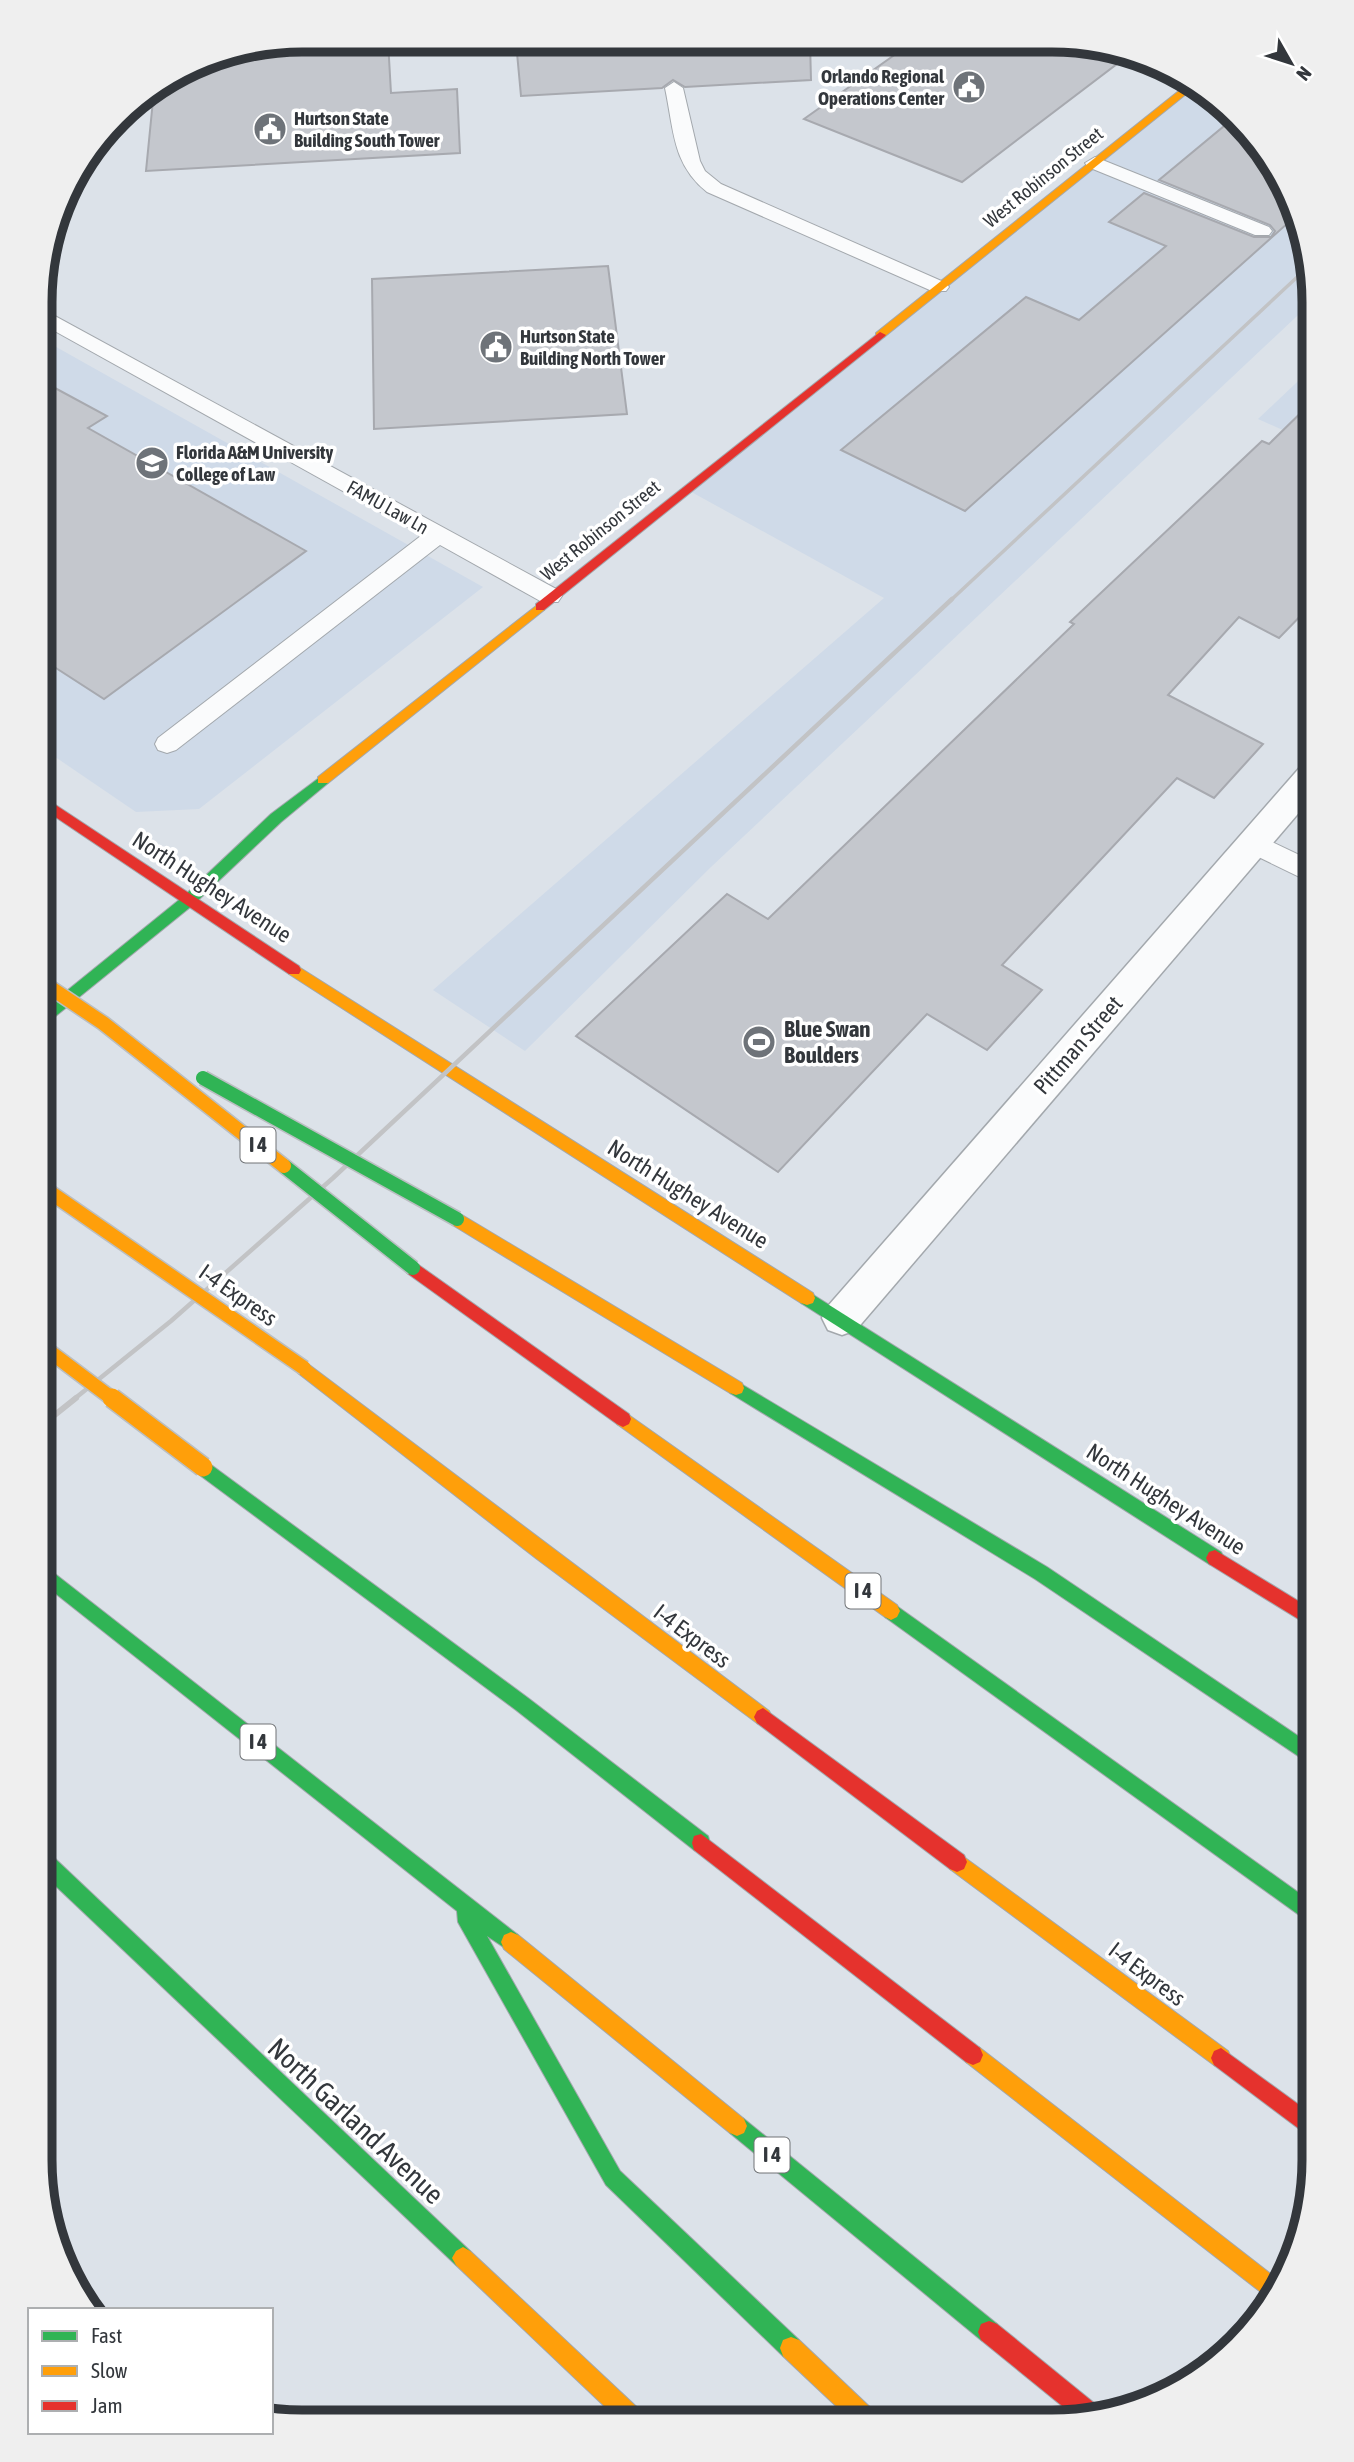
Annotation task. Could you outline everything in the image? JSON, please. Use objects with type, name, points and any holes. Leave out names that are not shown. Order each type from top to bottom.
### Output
[{"type":"main road","name":"West Robinson Street","points":[[52,1011],[189,900],[276,818],[550,596],[1184,91]]},
{"type":"main road","name":"North Hughey Avenue","points":[[52,808],[450,1071],[1302,1613]]},
{"type":"main road","name":"I 4","points":[[52,989],[103,1023],[413,1268],[1302,1907]]},
{"type":"main road","points":[[103,1023],[457,1219],[1041,1573],[1302,1750]]},
{"type":"main road","name":"I-4 Express","points":[[52,1194],[304,1368],[542,1553],[1302,2119]]},
{"type":"main road","points":[[52,1353],[522,1704],[1268,2285]]},
{"type":"main road","name":"I 4","points":[[52,1581],[454,1895],[1082,2407]]},
{"type":"main road","name":"North Garland Avenue","points":[[52,1869],[623,2410]]},
{"type":"main road","points":[[454,1895],[613,2178],[856,2410]]},
{"type":"street","name":"Pittman Street","points":[[842,1318],[1302,787]]},
{"type":"lane","points":[[674,88],[690,161],[696,174],[714,188],[939,288]]},
{"type":"lane","points":[[1095,163],[1262,231]]},
{"type":"lane","name":"FAMU Law Ln","points":[[52,321],[550,596]]},
{"type":"lane","points":[[167,744],[438,535]]},
{"type":"lane","points":[[1253,843],[1302,868]]},
{"type":"shaded area","points":[[1184,91],[1216,114],[1240,138],[1276,192],[1297,254],[1302,311],[711,867],[525,1051],[433,990],[884,598],[686,489]]},
{"type":"shaded area","name":"Florida A&M University College of Law","points":[[52,345],[483,587],[199,809],[136,812],[52,755]]},
{"type":"shaded area","points":[[1302,377],[1302,439],[1258,419]]},
{"type":"building","points":[[810,52],[811,80],[685,87],[673,80],[662,88],[521,96],[517,53]]},
{"type":"building","name":"Orlando Regional Operations Center","points":[[898,52],[1052,52],[1100,57],[1119,62],[962,182],[804,119]]},
{"type":"building","name":"Hurtson State Building South Tower","points":[[286,53],[389,53],[391,93],[457,89],[460,153],[146,171],[153,102],[192,78],[238,61]]},
{"type":"building","points":[[1226,124],[1250,150],[1268,177],[1288,223],[965,511],[841,450],[1026,297],[1079,320],[1166,246],[1109,222],[1144,193],[1254,237],[1271,237],[1275,231],[1270,225],[1159,180]]},
{"type":"building","name":"Hurtson State Building North Tower","points":[[608,266],[627,414],[374,429],[372,279]]},
{"type":"building","name":"Florida A&M University College of Law","points":[[52,386],[107,416],[88,428],[306,551],[104,699],[52,665]]},
{"type":"building","points":[[1302,412],[1302,614],[1279,638],[1239,617],[1168,695],[1263,744],[1214,798],[1177,778],[1002,965],[1042,990],[987,1050],[927,1014],[778,1172],[576,1036],[727,894],[768,919],[1074,624],[1070,622],[1262,441],[1269,444]]},
{"type":"railway","points":[[950,601],[1300,275]]},
{"type":"railway","points":[[73,1400],[171,1321],[333,1178],[952,599]]},
{"type":"railway","points":[[52,1417],[76,1398]]},
{"type":"traffic: fast","points":[[52,1011],[189,900],[276,818],[323,780]]},
{"type":"traffic: fast","points":[[203,1078],[457,1219]]},
{"type":"traffic: fast","points":[[284,1166],[413,1268]]},
{"type":"traffic: fast","points":[[807,1298],[1215,1558]]},
{"type":"traffic: fast","points":[[736,1388],[1041,1573],[1302,1750]]},
{"type":"traffic: fast","points":[[203,1467],[522,1704],[701,1843]]},
{"type":"traffic: fast","points":[[52,1580],[511,1942]]},
{"type":"traffic: fast","points":[[891,1611],[1302,1907]]},
{"type":"traffic: fast","points":[[52,1869],[463,2258]]},
{"type":"traffic: fast","points":[[465,1915],[613,2178],[791,2348]]},
{"type":"traffic: fast","points":[[737,2126],[989,2332]]},
{"type":"traffic: slow","points":[[880,335],[1184,91]]},
{"type":"traffic: slow","points":[[323,780],[540,607]]},
{"type":"traffic: slow","points":[[294,970],[807,1298]]},
{"type":"traffic: slow","points":[[52,989],[103,1023],[284,1166]]},
{"type":"traffic: slow","points":[[52,1194],[304,1368]]},
{"type":"traffic: slow","points":[[457,1219],[736,1388]]},
{"type":"traffic: slow","points":[[52,1353],[203,1467]]},
{"type":"traffic: slow","points":[[304,1368],[543,1553],[763,1717]]},
{"type":"traffic: slow","points":[[623,1419],[891,1611]]},
{"type":"traffic: slow","points":[[957,1862],[1221,2058]]},
{"type":"traffic: slow","points":[[511,1942],[737,2126]]},
{"type":"traffic: slow","points":[[973,2055],[1268,2285]]},
{"type":"traffic: slow","points":[[463,2258],[623,2410]]},
{"type":"traffic: slow","points":[[791,2348],[856,2410]]},
{"type":"traffic: jam","points":[[540,607],[880,335]]},
{"type":"traffic: jam","points":[[52,808],[294,970]]},
{"type":"traffic: jam","points":[[413,1268],[623,1419]]},
{"type":"traffic: jam","points":[[1215,1558],[1302,1613]]},
{"type":"traffic: jam","points":[[763,1717],[957,1862]]},
{"type":"traffic: jam","points":[[701,1843],[973,2055]]},
{"type":"traffic: jam","points":[[1221,2058],[1302,2119]]},
{"type":"traffic: jam","points":[[989,2332],[1082,2407]]},
{"type":"place","name":"Orlando Regional Operations Center","points":[[969,87]]},
{"type":"place","name":"Hurtson State Building South Tower","points":[[270,129]]},
{"type":"place","name":"Hurtson State Building North Tower","points":[[496,347]]},
{"type":"place","name":"Florida A&M University College of Law","points":[[152,463]]},
{"type":"place","name":"Blue Swan Boulders","points":[[759,1042]]}]
